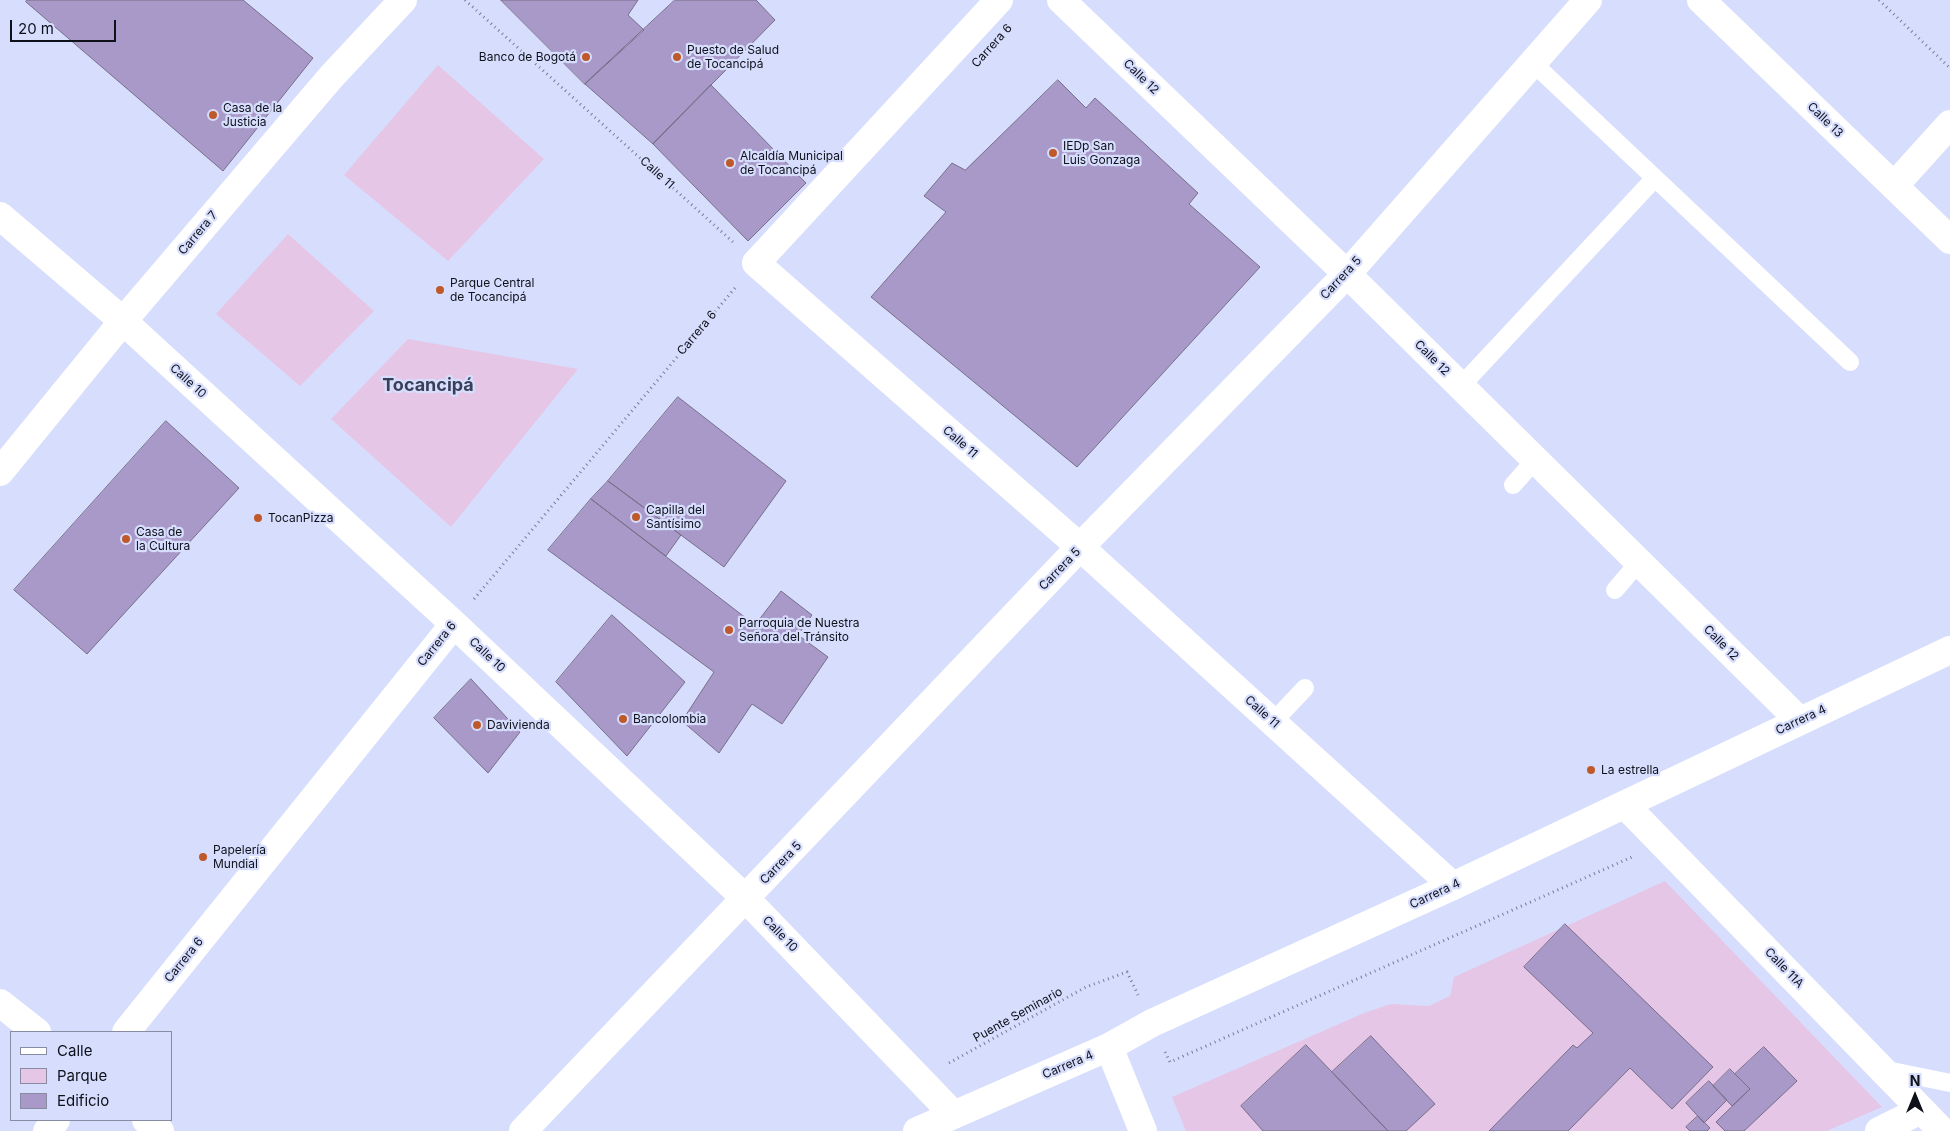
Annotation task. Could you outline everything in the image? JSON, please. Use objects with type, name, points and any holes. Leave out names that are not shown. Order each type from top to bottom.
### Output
[{"type":"street","name":"Carrera 7","points":[[4,461],[331,77],[403,0]]},
{"type":"street","name":"Carrera 6","points":[[756,263],[999,0]]},
{"type":"street","name":"Calle 12","points":[[1061,0],[1347,274],[1800,720]]},
{"type":"street","name":"Carrera 5","points":[[523,1131],[1080,548],[1347,274],[1588,0]]},
{"type":"street","name":"Calle 13","points":[[1701,0],[1950,240]]},
{"type":"street","points":[[1894,186],[1950,124]]},
{"type":"street","name":"Calle 10","points":[[0,216],[123,321],[454,624],[746,899],[953,1114]]},
{"type":"street","name":"Calle 11","points":[[756,263],[1080,548],[1453,886]]},
{"type":"street","name":"Carrera 6","points":[[127,1031],[454,624]]},
{"type":"street","name":"Carrera 4","points":[[917,1131],[1109,1047],[1152,1024],[1453,886],[1950,650]]},
{"type":"street","name":"Calle 11A","points":[[1625,805],[1942,1131]]},
{"type":"street","points":[[0,1003],[36,1031]]},
{"type":"street","points":[[1109,1047],[1143,1131]]},
{"type":"street","points":[[1879,1131],[1921,1110]]},
{"type":"street","points":[[47,1131],[55,1121]]},
{"type":"street","points":[[147,1121],[160,1131]]},
{"type":"lane","points":[[1533,63],[1850,362]]},
{"type":"lane","points":[[1461,386],[1655,178]]},
{"type":"lane","points":[[1513,485],[1536,460]]},
{"type":"lane","points":[[1615,590],[1639,562]]},
{"type":"lane","points":[[1273,722],[1305,688]]},
{"type":"lane","points":[[1882,1069],[1950,1083]]},
{"type":"path","name":"Calle 11","points":[[465,0],[756,263]]},
{"type":"path","points":[[1879,0],[1950,68]]},
{"type":"path","name":"Carrera 6","points":[[454,624],[756,263]]},
{"type":"path","points":[[1170,1062],[1663,844]]},
{"type":"path","name":"Puente Seminario","points":[[920,1079],[1086,987],[1128,972]]},
{"type":"green space","points":[[438,65],[544,159],[448,261],[344,175]]},
{"type":"green space","points":[[288,234],[374,311],[300,386],[216,314]]},
{"type":"green space","points":[[408,339],[578,369],[451,527],[331,419]]},
{"type":"green space","points":[[1665,881],[1882,1107],[1827,1131],[1186,1131],[1172,1097],[1364,1013],[1391,1004],[1429,1006],[1450,996],[1454,977]]},
{"type":"building","name":"Casa de la Justicia","points":[[27,0],[243,0],[313,58],[223,171],[26,2]]},
{"type":"building","name":"Banco de Bogotá","points":[[501,0],[638,0],[628,15],[644,30],[585,84]]},
{"type":"building","name":"Puesto de Salud de Tocancipá","points":[[675,0],[756,0],[775,20],[653,144],[585,84]]},
{"type":"building","name":"IEDp San Luis Gonzaga","points":[[1058,80],[1086,108],[1095,98],[1198,193],[1189,204],[1260,267],[1077,467],[871,297],[946,212],[924,196],[952,163],[965,170]]},
{"type":"building","name":"Alcaldía Municipal de Tocancipá","points":[[711,85],[806,183],[748,241],[653,144]]},
{"type":"building","points":[[678,397],[786,481],[724,567],[608,481]]},
{"type":"building","name":"Casa de la Cultura","points":[[166,421],[239,488],[87,654],[14,590]]},
{"type":"building","name":"Capilla del Santísimo","points":[[608,481],[681,535],[666,556],[591,499]]},
{"type":"building","name":"Parroquia de Nuestra Señora del Tránsito","points":[[591,499],[755,625],[781,591],[812,615],[798,635],[828,657],[782,724],[752,704],[719,753],[682,721],[714,672],[548,550]]},
{"type":"building","name":"Bancolombia","points":[[612,615],[685,682],[627,756],[556,682]]},
{"type":"building","name":"Davivienda","points":[[471,679],[520,732],[488,773],[434,718]]},
{"type":"building","points":[[1565,924],[1713,1067],[1672,1109],[1630,1068],[1568,1131],[1489,1131],[1573,1045],[1577,1048],[1593,1033],[1524,967]]},
{"type":"building","points":[[1371,1036],[1435,1104],[1406,1131],[1388,1131],[1332,1072]]},
{"type":"building","points":[[1306,1045],[1388,1131],[1263,1131],[1241,1106]]},
{"type":"building","points":[[1764,1047],[1797,1081],[1744,1131],[1725,1131],[1716,1122],[1750,1089],[1735,1074]]},
{"type":"building","points":[[1730,1069],[1750,1089],[1732,1106],[1713,1086]]},
{"type":"building","points":[[1709,1081],[1727,1100],[1704,1123],[1686,1103]]},
{"type":"building","points":[[1698,1116],[1710,1128],[1707,1131],[1690,1131],[1686,1127]]},
{"type":"place","name":"Banco de Bogotá","points":[[586,57]]},
{"type":"place","name":"Puesto de Salud de Tocancipá","points":[[677,57]]},
{"type":"place","name":"Casa de la Justicia","points":[[213,115]]},
{"type":"place","name":"IEDp San Luis Gonzaga","points":[[1053,153]]},
{"type":"place","name":"Alcaldía Municipal de Tocancipá","points":[[730,163]]},
{"type":"place","name":"Parque Central de Tocancipá","points":[[440,290]]},
{"type":"place","name":"Capilla del Santísimo","points":[[636,517]]},
{"type":"place","name":"TocanPizza","points":[[258,518]]},
{"type":"place","name":"Casa de la Cultura","points":[[126,539]]},
{"type":"place","name":"Parroquia de Nuestra Señora del Tránsito","points":[[729,630]]},
{"type":"place","name":"Bancolombia","points":[[623,719]]},
{"type":"place","name":"Davivienda","points":[[477,725]]},
{"type":"place","name":"La estrella","points":[[1591,770]]},
{"type":"place","name":"Papelería Mundial","points":[[203,857]]},
{"type":"district","name":"Tocancipá","points":[[428,386]]}]
